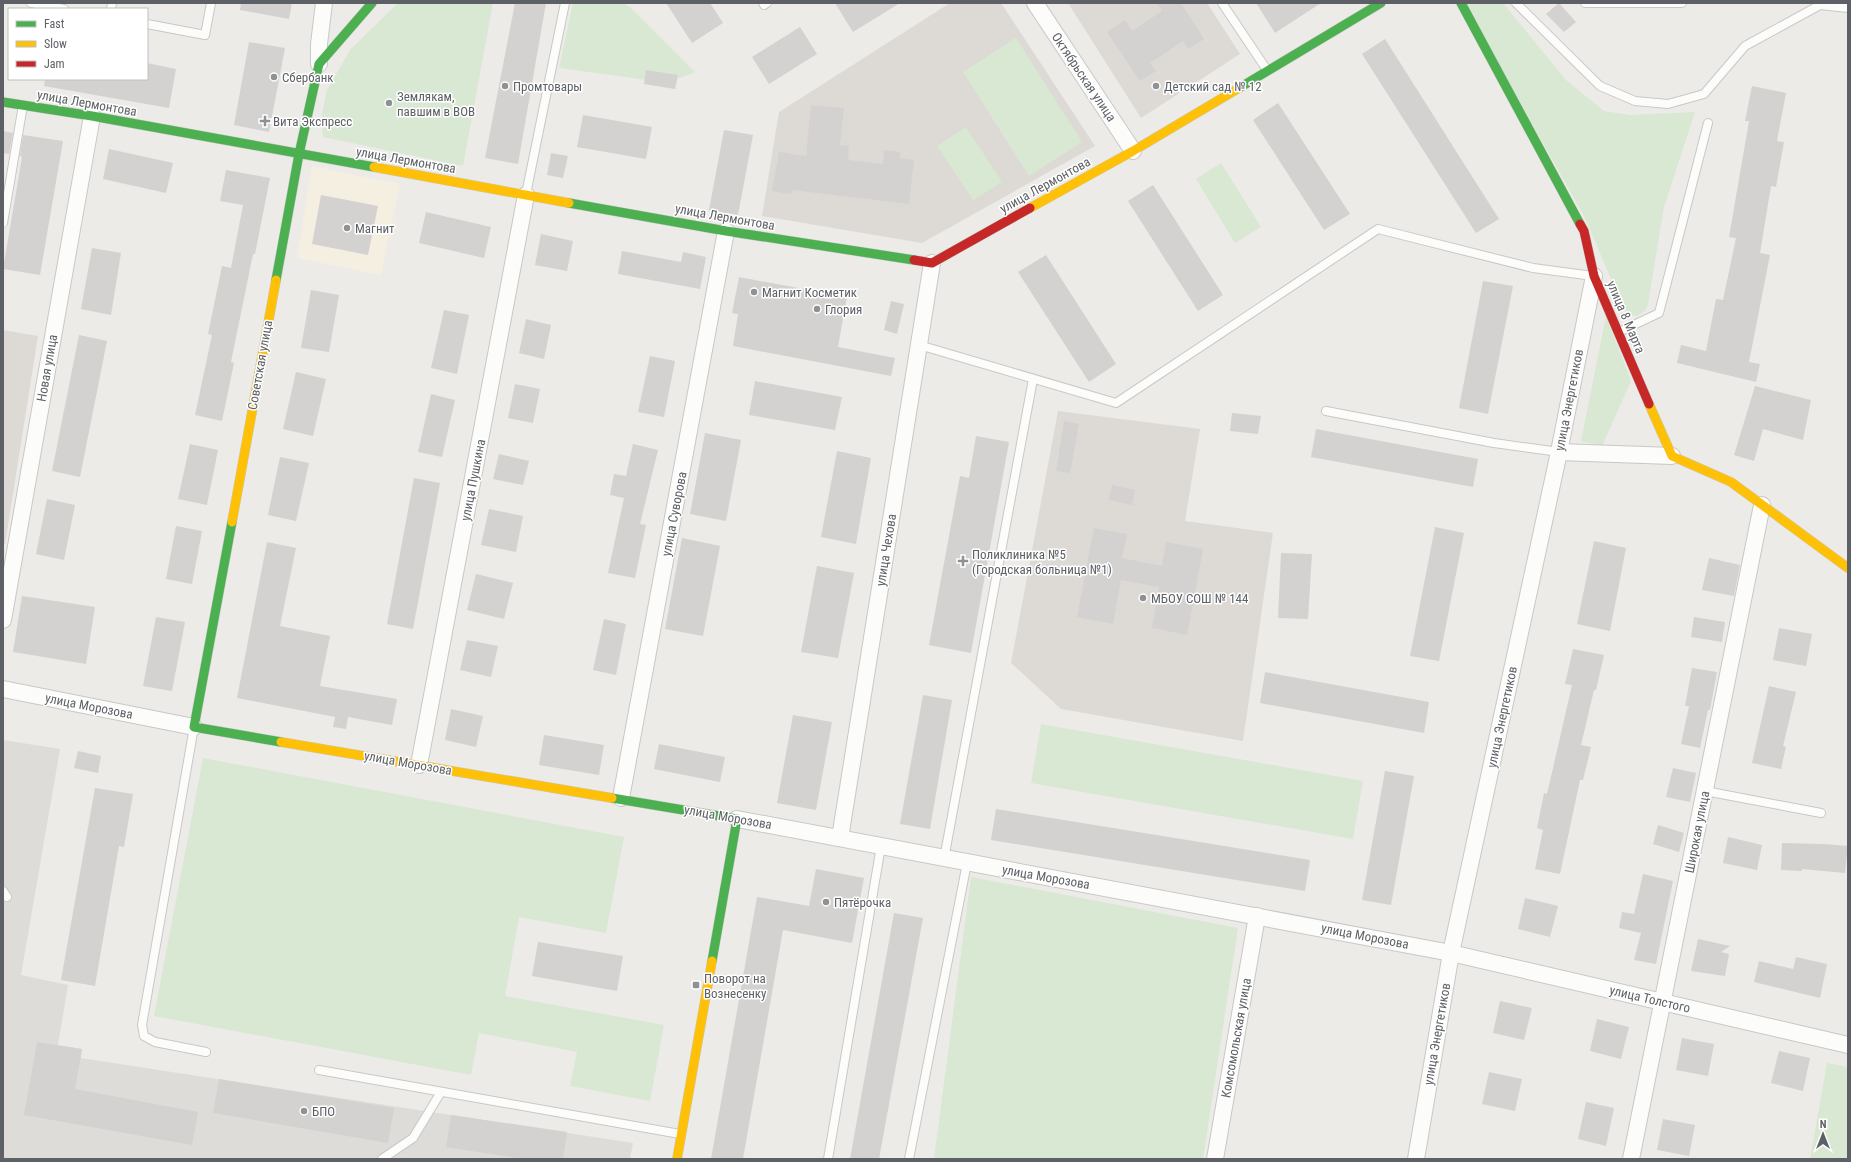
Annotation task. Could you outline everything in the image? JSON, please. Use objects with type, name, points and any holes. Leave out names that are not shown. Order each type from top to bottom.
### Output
[{"type":"street","name":"Советская улица","points":[[194,727],[299,154],[319,64],[319,44],[324,3]]},
{"type":"street","points":[[319,64],[372,3]]},
{"type":"street","name":"Октябрьская улица","points":[[1035,3],[1133,151]]},
{"type":"street","name":"улица Лермонтова","points":[[3,102],[92,116],[726,231],[932,263],[1133,151],[1381,3]]},
{"type":"street","name":"улица 8 Марта","points":[[1461,3],[1584,231],[1594,276],[1672,456]]},
{"type":"street","name":"Новая улица","points":[[3,620],[92,116]]},
{"type":"street","name":"улица Пушкина","points":[[419,765],[526,195]]},
{"type":"street","name":"улица Суворова","points":[[621,798],[726,231]]},
{"type":"street","name":"улица Чехова","points":[[840,838],[932,263]]},
{"type":"street","name":"улица Энергетиков","points":[[1416,1159],[1451,953],[1559,452],[1594,276]]},
{"type":"street","points":[[1559,452],[1672,456],[1731,482],[1848,568]]},
{"type":"street","name":"Широкая улица","points":[[1631,1159],[1762,505]]},
{"type":"street","name":"улица Морозова","points":[[3,689],[194,727],[621,798],[737,819],[1451,953]]},
{"type":"street","points":[[677,1159],[737,819]]},
{"type":"street","name":"Комсомольская улица","points":[[1215,1159],[1257,916]]},
{"type":"street","name":"улица Толстого","points":[[1451,953],[1848,1045]]},
{"type":"lane","points":[[31,3],[58,8]]},
{"type":"lane","points":[[148,24],[205,35],[211,3]]},
{"type":"lane","points":[[526,195],[565,3]]},
{"type":"lane","points":[[763,3],[764,5],[767,3]]},
{"type":"lane","points":[[1222,3],[1268,71]]},
{"type":"lane","points":[[1516,3],[1600,86],[1635,101],[1668,104],[1704,94],[1745,46],[1820,5],[1848,8]]},
{"type":"lane","points":[[1585,3],[1682,3]]},
{"type":"lane","points":[[3,223],[7,178],[23,105]]},
{"type":"lane","points":[[1618,332],[1659,313],[1708,123]]},
{"type":"lane","points":[[919,345],[1116,403],[1378,228],[1533,268],[1594,276]]},
{"type":"lane","points":[[944,859],[1033,379]]},
{"type":"lane","points":[[1326,410],[1494,444],[1559,452]]},
{"type":"lane","points":[[194,727],[142,1025],[144,1036],[155,1042],[206,1052]]},
{"type":"lane","points":[[1705,791],[1821,813]]},
{"type":"lane","points":[[828,1159],[881,846]]},
{"type":"lane","points":[[909,1159],[967,863]]},
{"type":"lane","points":[[319,1070],[681,1134]]},
{"type":"lane","points":[[382,1159],[414,1138],[441,1092]]},
{"type":"shaded area","points":[[950,3],[1001,3],[1095,146],[922,243],[762,216],[779,112]]},
{"type":"shaded area","name":"Детский сад № 12","points":[[1068,3],[1207,3],[1240,54],[1141,118]]},
{"type":"shaded area","points":[[312,166],[400,184],[381,275],[297,258]]},
{"type":"shaded area","points":[[3,330],[38,336],[5,544],[3,544]]},
{"type":"shaded area","name":"МБОУ СОШ № 144","points":[[1058,411],[1200,429],[1185,521],[1273,533],[1243,741],[1061,709],[1011,663]]},
{"type":"shaded area","points":[[3,740],[60,749],[21,975],[68,985],[58,1045],[82,1049],[81,1058],[633,1143],[630,1159],[3,1159]]},
{"type":"green space","points":[[398,3],[493,3],[463,166],[323,137],[322,114],[327,90],[350,50]]},
{"type":"green space","points":[[573,3],[623,3],[631,8],[695,72],[680,78],[647,80],[559,68]]},
{"type":"green space","points":[[1464,3],[1503,3],[1566,80],[1604,111],[1630,115],[1695,112],[1664,207],[1648,304],[1645,311],[1637,316],[1629,315],[1624,309],[1584,216]]},
{"type":"green space","points":[[1016,38],[1082,142],[1029,176],[963,72]]},
{"type":"green space","points":[[966,127],[1002,182],[973,200],[937,146]]},
{"type":"green space","points":[[1221,163],[1261,227],[1235,243],[1196,179]]},
{"type":"green space","points":[[1606,316],[1631,381],[1602,446],[1581,441]]},
{"type":"green space","points":[[1041,724],[1363,781],[1353,839],[1031,783]]},
{"type":"green space","points":[[203,758],[624,837],[606,933],[519,917],[505,996],[664,1025],[650,1101],[570,1086],[577,1052],[479,1033],[471,1075],[154,1016]]},
{"type":"green space","points":[[971,877],[1238,928],[1203,1159],[934,1159]]},
{"type":"green space","points":[[1827,1063],[1848,1067],[1848,1159],[1810,1159]]},
{"type":"building","points":[[241,3],[292,3],[289,19],[240,10]]},
{"type":"building","points":[[515,3],[546,3],[518,164],[485,158]]},
{"type":"building","points":[[666,3],[710,3],[723,23],[692,43]]},
{"type":"building","points":[[835,3],[900,3],[853,32]]},
{"type":"building","points":[[1157,3],[1181,3],[1204,39],[1188,49],[1183,41],[1150,63],[1156,71],[1140,81],[1107,32],[1125,20],[1132,31],[1162,11]]},
{"type":"building","points":[[1256,3],[1321,3],[1275,33]]},
{"type":"building","points":[[1559,3],[1576,22],[1564,32],[1546,14]]},
{"type":"building","points":[[800,27],[817,54],[769,84],[752,57]]},
{"type":"building","points":[[1385,39],[1499,219],[1476,233],[1362,54]]},
{"type":"building","points":[[249,42],[285,48],[269,132],[234,125]]},
{"type":"building","points":[[148,63],[176,69],[169,108],[44,86],[45,80],[148,80]]},
{"type":"building","points":[[646,70],[678,75],[675,89],[644,84]]},
{"type":"building","points":[[1752,86],[1786,93],[1777,141],[1784,142],[1776,187],[1771,186],[1760,253],[1770,255],[1749,362],[1760,364],[1756,382],[1677,363],[1681,345],[1706,351],[1716,299],[1723,300],[1736,238],[1729,237],[1749,121],[1745,121]]},
{"type":"building","points":[[1278,103],[1350,214],[1324,230],[1253,120]]},
{"type":"building","points":[[811,105],[844,108],[840,145],[849,146],[848,160],[883,164],[884,150],[900,152],[900,158],[914,160],[909,204],[792,190],[791,194],[772,191],[779,152],[806,156]]},
{"type":"building","points":[[583,115],[652,127],[646,159],[577,147]]},
{"type":"building","points":[[724,130],[753,135],[738,215],[709,210]]},
{"type":"building","points":[[3,131],[13,133],[9,154],[3,153]]},
{"type":"building","points":[[23,135],[63,141],[40,275],[3,269],[22,157],[20,156]]},
{"type":"building","points":[[109,149],[173,163],[166,193],[103,179]]},
{"type":"building","points":[[551,153],[568,156],[563,178],[547,175]]},
{"type":"building","points":[[226,170],[270,178],[231,362],[234,363],[222,421],[195,415],[212,335],[208,334],[222,266],[231,268],[243,205],[220,201]]},
{"type":"building","points":[[1153,185],[1223,295],[1198,311],[1128,201]]},
{"type":"building","points":[[321,195],[378,206],[368,255],[312,244]]},
{"type":"building","points":[[426,212],[491,227],[484,258],[419,243]]},
{"type":"building","points":[[541,234],[573,241],[567,271],[535,265]]},
{"type":"building","points":[[92,248],[121,253],[111,315],[81,309]]},
{"type":"building","points":[[622,251],[681,262],[683,252],[706,257],[700,289],[618,274]]},
{"type":"building","points":[[1046,255],[1116,364],[1089,382],[1018,272]]},
{"type":"building","points":[[739,277],[847,297],[838,347],[895,358],[891,376],[733,346],[738,314],[732,313]]},
{"type":"building","points":[[1483,281],[1513,286],[1488,414],[1459,408]]},
{"type":"building","points":[[311,290],[339,295],[329,352],[301,348]]},
{"type":"building","points":[[891,301],[904,304],[897,334],[884,330]]},
{"type":"building","points":[[444,310],[469,315],[457,374],[431,368]]},
{"type":"building","points":[[526,319],[551,325],[544,359],[519,353]]},
{"type":"building","points":[[79,335],[107,341],[80,477],[52,471]]},
{"type":"building","points":[[650,356],[675,361],[664,417],[638,412]]},
{"type":"building","points":[[296,372],[326,379],[313,436],[283,429]]},
{"type":"building","points":[[755,381],[842,397],[835,430],[749,415]]},
{"type":"building","points":[[515,384],[540,389],[533,423],[508,418]]},
{"type":"building","points":[[1755,386],[1811,400],[1803,440],[1763,429],[1754,461],[1734,455]]},
{"type":"building","points":[[431,394],[455,400],[442,457],[418,452]]},
{"type":"building","points":[[1232,413],[1261,416],[1258,434],[1230,431]]},
{"type":"building","points":[[1064,421],[1079,424],[1070,473],[1056,471]]},
{"type":"building","points":[[1316,429],[1478,459],[1473,487],[1311,457]]},
{"type":"building","points":[[705,433],[741,440],[726,521],[690,514]]},
{"type":"building","points":[[976,436],[1009,442],[971,653],[929,645],[960,476],[969,478]]},
{"type":"building","points":[[190,444],[218,450],[207,505],[178,499]]},
{"type":"building","points":[[633,444],[658,450],[640,524],[646,525],[635,578],[608,573],[624,498],[610,495],[614,474],[626,476]]},
{"type":"building","points":[[837,451],[871,458],[856,544],[821,537]]},
{"type":"building","points":[[499,454],[529,461],[523,485],[493,479]]},
{"type":"building","points":[[280,457],[309,463],[296,521],[268,515]]},
{"type":"building","points":[[414,478],[440,483],[413,629],[387,624]]},
{"type":"building","points":[[1112,485],[1135,490],[1132,505],[1109,500]]},
{"type":"building","points":[[47,499],[75,505],[64,560],[36,554]]},
{"type":"building","points":[[489,509],[523,516],[516,552],[481,545]]},
{"type":"building","points":[[176,526],[202,531],[192,584],[166,579]]},
{"type":"building","points":[[1435,527],[1464,533],[1439,661],[1410,656]]},
{"type":"building","points":[[1094,528],[1127,534],[1122,558],[1162,566],[1166,542],[1203,549],[1187,635],[1152,628],[1159,587],[1121,580],[1113,624],[1077,617]]},
{"type":"building","points":[[682,538],[720,546],[703,636],[665,629]]},
{"type":"building","points":[[1594,541],[1626,548],[1610,631],[1577,624]]},
{"type":"building","points":[[267,542],[296,548],[280,626],[330,636],[320,686],[397,699],[392,725],[348,717],[346,729],[333,727],[335,717],[237,698]]},
{"type":"building","points":[[1281,553],[1312,554],[1308,619],[1278,618]]},
{"type":"building","points":[[1709,558],[1740,565],[1734,596],[1702,590]]},
{"type":"building","points":[[817,566],[854,573],[838,658],[801,652]]},
{"type":"building","points":[[476,574],[513,583],[504,619],[467,610]]},
{"type":"building","points":[[22,596],[95,607],[86,664],[13,652]]},
{"type":"building","points":[[156,617],[185,622],[172,691],[143,686]]},
{"type":"building","points":[[1694,617],[1725,622],[1722,642],[1691,637]]},
{"type":"building","points":[[604,619],[626,624],[616,675],[593,670]]},
{"type":"building","points":[[1779,628],[1812,634],[1806,666],[1773,660]]},
{"type":"building","points":[[467,640],[498,646],[491,677],[460,670]]},
{"type":"building","points":[[1573,649],[1604,655],[1581,745],[1591,747],[1583,780],[1580,780],[1560,874],[1535,869],[1543,830],[1537,828],[1544,793],[1547,794],[1572,685],[1565,684]]},
{"type":"building","points":[[1692,668],[1717,672],[1710,710],[1708,710],[1700,748],[1681,744],[1689,706],[1685,706]]},
{"type":"building","points":[[1265,672],[1429,702],[1424,733],[1260,703]]},
{"type":"building","points":[[1769,686],[1796,692],[1783,746],[1786,747],[1781,769],[1752,763]]},
{"type":"building","points":[[923,695],[952,700],[930,829],[900,824]]},
{"type":"building","points":[[451,709],[483,716],[476,747],[445,740]]},
{"type":"building","points":[[793,715],[832,722],[816,810],[777,803]]},
{"type":"building","points":[[544,735],[604,745],[599,775],[539,765]]},
{"type":"building","points":[[659,744],[725,757],[720,782],[654,769]]},
{"type":"building","points":[[78,751],[101,756],[98,773],[74,768]]},
{"type":"building","points":[[1673,768],[1696,773],[1690,802],[1666,797]]},
{"type":"building","points":[[1385,771],[1414,776],[1391,905],[1362,900]]},
{"type":"building","points":[[95,788],[133,794],[124,847],[119,846],[95,986],[61,980]]},
{"type":"building","points":[[996,809],[1310,860],[1305,891],[991,840]]},
{"type":"building","points":[[1658,825],[1684,833],[1679,852],[1653,844]]},
{"type":"building","points":[[1728,837],[1762,845],[1757,870],[1723,863]]},
{"type":"building","points":[[1782,843],[1848,846],[1845,873],[1802,869],[1802,871],[1781,870]]},
{"type":"building","points":[[816,869],[864,878],[852,943],[783,930],[743,1159],[711,1159],[757,897],[809,906]]},
{"type":"building","points":[[1643,874],[1673,881],[1656,964],[1634,960],[1641,933],[1619,928],[1622,912],[1634,914]]},
{"type":"building","points":[[1525,898],[1558,906],[1550,937],[1518,929]]},
{"type":"building","points":[[894,913],[923,918],[879,1159],[850,1159]]},
{"type":"building","points":[[1698,939],[1730,946],[1721,952],[1729,954],[1725,976],[1691,971]]},
{"type":"building","points":[[538,942],[623,956],[617,991],[532,976]]},
{"type":"building","points":[[1796,957],[1827,964],[1820,998],[1754,982],[1759,961],[1793,969]]},
{"type":"building","points":[[1500,1001],[1532,1008],[1524,1040],[1493,1033]]},
{"type":"building","points":[[1597,1019],[1629,1027],[1621,1059],[1590,1051]]},
{"type":"building","points":[[1682,1038],[1714,1044],[1708,1076],[1676,1070]]},
{"type":"building","points":[[37,1042],[82,1049],[75,1089],[198,1112],[192,1145],[24,1115]]},
{"type":"building","points":[[1779,1051],[1810,1058],[1803,1091],[1771,1083]]},
{"type":"building","points":[[1489,1072],[1522,1079],[1515,1111],[1482,1104]]},
{"type":"building","name":"БПО","points":[[219,1079],[394,1108],[388,1143],[213,1113]]},
{"type":"building","points":[[1586,1102],[1614,1108],[1606,1146],[1578,1139]]},
{"type":"building","points":[[451,1115],[567,1132],[563,1159],[523,1159],[446,1147]]},
{"type":"building","points":[[1663,1119],[1695,1125],[1689,1156],[1657,1150]]},
{"type":"traffic: fast","points":[[276,280],[299,154],[319,64],[372,3]]},
{"type":"traffic: fast","points":[[1239,88],[1381,3]]},
{"type":"traffic: fast","points":[[1461,3],[1580,224]]},
{"type":"traffic: fast","points":[[3,102],[92,116],[374,167]]},
{"type":"traffic: fast","points":[[569,203],[726,231],[914,260]]},
{"type":"traffic: fast","points":[[232,522],[194,727],[281,742]]},
{"type":"traffic: fast","points":[[612,798],[737,819],[712,961]]},
{"type":"traffic: slow","points":[[1030,208],[1133,151],[1239,88]]},
{"type":"traffic: slow","points":[[374,167],[569,203]]},
{"type":"traffic: slow","points":[[232,522],[276,280]]},
{"type":"traffic: slow","points":[[1649,404],[1672,456],[1731,482],[1848,568]]},
{"type":"traffic: slow","points":[[281,742],[612,798]]},
{"type":"traffic: slow","points":[[677,1159],[712,961]]},
{"type":"traffic: jam","points":[[914,260],[932,263],[1030,208]]},
{"type":"traffic: jam","points":[[1580,224],[1584,231],[1594,276],[1649,404]]},
{"type":"place","name":"Сбербанк","points":[[274,77]]},
{"type":"place","name":"Промтовары","points":[[505,86]]},
{"type":"place","name":"Детский сад № 12","points":[[1156,86]]},
{"type":"place","name":"Землякам, павшим в ВОВ","points":[[389,103]]},
{"type":"place","name":"Вита Экспресс","points":[[265,121]]},
{"type":"place","name":"Магнит","points":[[347,228]]},
{"type":"place","name":"Магнит Косметик","points":[[754,292]]},
{"type":"place","name":"Глория","points":[[817,309]]},
{"type":"place","name":"Поликлиника №5 (Городская больница №1)","points":[[963,561]]},
{"type":"place","name":"МБОУ СОШ № 144","points":[[1143,598]]},
{"type":"place","name":"Пятёрочка","points":[[826,902]]},
{"type":"place","name":"Поворот на Вознесенку","points":[[696,985]]},
{"type":"place","name":"БПО","points":[[304,1111]]}]
